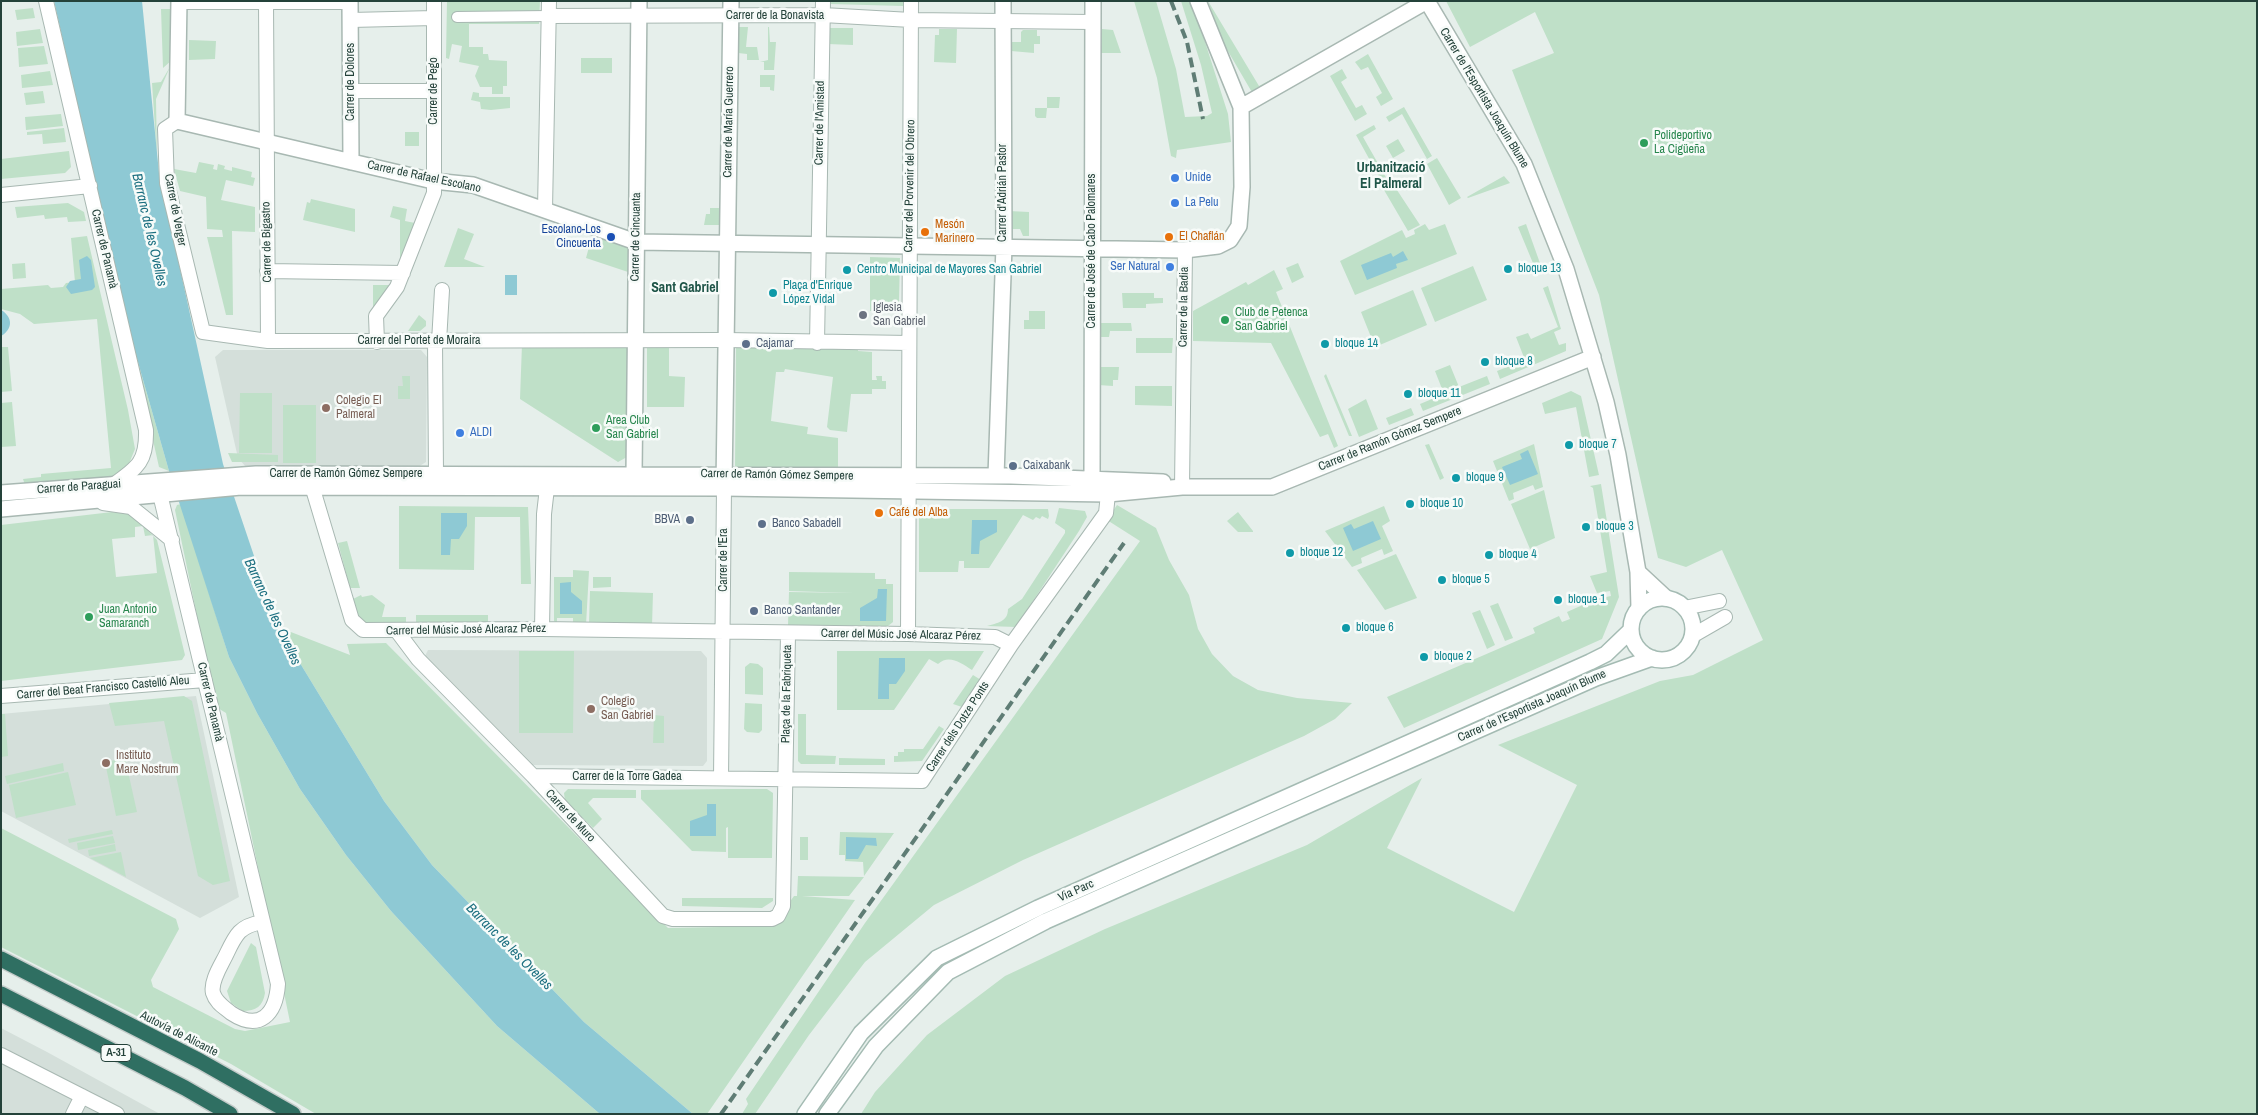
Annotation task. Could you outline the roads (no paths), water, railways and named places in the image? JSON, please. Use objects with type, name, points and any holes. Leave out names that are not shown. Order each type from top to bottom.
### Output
[{"type":"highway","points":[[1,959],[50,985]]},
{"type":"highway","name":"A-31","points":[[1,964],[50,985]]},
{"type":"highway","name":"Autovía de Alicante","points":[[50,985],[200,1061],[293,1114]]},
{"type":"highway","name":"A-31","points":[[1,994],[185,1088],[230,1114]]},
{"type":"street","name":"Carrer de Panamà","points":[[46,1],[146,430],[147,446],[138,468],[113,484]]},
{"type":"street","name":"Carrer de Pego","points":[[377,342],[376,316],[397,287],[434,193],[434,1]]},
{"type":"street","points":[[545,209],[550,1]]},
{"type":"street","name":"Carrer del Porvenir del Obrero","points":[[908,634],[908,343],[912,1]]},
{"type":"street","name":"Carrer d'Adrián Pastor","points":[[996,480],[1004,246],[1003,1]]},
{"type":"street","name":"Carrer de José de Cabo Palomares","points":[[1092,477],[1093,1]]},
{"type":"street","points":[[1198,1],[1241,107],[1427,1]]},
{"type":"street","name":"Carrer de l'Esportista Joaquín Blume","points":[[1427,1],[1524,164],[1566,269],[1593,357],[1618,455],[1638,572],[1638,608]]},
{"type":"street","points":[[177,121],[179,2],[350,2]]},
{"type":"street","name":"Carrer de Bigastro","points":[[266,2],[268,341]]},
{"type":"street","name":"Carrer de Dolores","points":[[350,2],[351,162]]},
{"type":"street","name":"Carrer de la Bonavista","points":[[457,17],[549,16],[639,8],[823,8],[911,20],[1092,22]]},
{"type":"street","name":"Carrer de Cincuanta","points":[[634,474],[639,8]]},
{"type":"street","name":"Carrer de l'Amistad","points":[[817,246],[823,8]]},
{"type":"street","name":"Carrer de María Guerrero","points":[[727,243],[731,9]]},
{"type":"street","points":[[351,20],[434,18]]},
{"type":"street","points":[[350,91],[434,90]]},
{"type":"street","name":"Carrer de la Badia","points":[[1182,487],[1185,250],[1218,246],[1230,240],[1238,226],[1242,187],[1241,107]]},
{"type":"street","name":"Carrer de Rafael Escolano","points":[[177,121],[433,181],[473,186],[545,209],[636,242],[727,243]]},
{"type":"street","name":"Carrer de Verger","points":[[177,121],[165,129],[167,183],[203,332]]},
{"type":"street","points":[[1,195],[90,186]]},
{"type":"street","points":[[724,482],[727,243],[817,246],[1004,246],[1185,250]]},
{"type":"street","points":[[817,246],[817,343]]},
{"type":"street","points":[[267,271],[403,273]]},
{"type":"street","points":[[436,474],[437,342],[442,290]]},
{"type":"street","name":"Carrer del Portet de Moraira","points":[[203,332],[268,341],[726,340]]},
{"type":"street","points":[[726,340],[908,343]]},
{"type":"street","name":"Carrer de Ramón Gómez Sempere","points":[[908,484],[933,492],[1108,494],[1182,487],[1272,487],[1593,357]]},
{"type":"street","name":"Carrer de Ramón Gómez Sempere","points":[[159,488],[235,480],[256,474],[634,474],[724,482]]},
{"type":"street","name":"Carrer de Ramón Gómez Sempere","points":[[256,474],[268,479],[306,480],[312,486]]},
{"type":"street","name":"Carrer de Ramón Gómez Sempere","points":[[426,487],[436,474]]},
{"type":"street","points":[[542,629],[544,514],[547,488],[559,474]]},
{"type":"street","points":[[1092,477],[1108,494]]},
{"type":"street","name":"Carrer de Ramón Gómez Sempere","points":[[235,480],[312,486],[547,488],[724,482],[908,484],[1092,477],[1160,481],[1182,487]]},
{"type":"street","name":"Carrer de Ramón Gómez Sempere","points":[[933,492],[938,486],[994,486],[996,480]]},
{"type":"street","name":"Carrer de l'Era","points":[[724,482],[724,632]]},
{"type":"street","name":"Carrer de Paraguai","points":[[1,492],[113,484],[159,488]]},
{"type":"street","name":"Carrer del Músic José Alcaraz Pérez","points":[[312,486],[352,620],[363,630],[542,629],[724,632]]},
{"type":"street","name":"Carrer de Panamà","points":[[159,488],[278,984],[277,1002],[269,1014],[260,1020],[249,1021],[219,1005],[213,992],[214,981],[234,938],[245,925],[262,922]]},
{"type":"street","name":"Carrer de Paraguai","points":[[1,510],[92,501],[159,488]]},
{"type":"street","name":"Carrer dels Dotze Ponts","points":[[786,780],[922,781],[1012,646],[1106,513],[1108,494]]},
{"type":"street","name":"Carrer de Paraguai","points":[[92,501],[131,507],[172,540]]},
{"type":"street","points":[[1638,572],[1666,598]]},
{"type":"street","points":[[1692,636],[1693,626],[1684,608],[1676,601],[1666,598],[1651,600],[1638,608],[1631,622],[1630,630],[1637,647],[1652,658],[1667,659],[1681,653],[1692,636],[1725,617]]},
{"type":"street","points":[[1684,608],[1719,601]]},
{"type":"street","name":"Carrer de l'Esportista Joaquín Blume","points":[[1405,744],[1606,654],[1630,630]]},
{"type":"street","name":"Carrer de Muro","points":[[397,631],[418,659],[533,776],[663,916],[673,918],[772,920],[778,916],[783,906],[786,780]]},
{"type":"street","points":[[724,632],[721,778],[786,780]]},
{"type":"street","name":"Plaça de la Fabriqueta","points":[[724,632],[788,634],[786,780]]},
{"type":"street","name":"Carrer del Músic José Alcaraz Pérez","points":[[788,634],[908,634],[995,637],[1012,646]]},
{"type":"street","name":"Carrer de l'Esportista Joaquín Blume","points":[[1415,758],[1596,678],[1652,658]]},
{"type":"street","name":"Carrer del Beat Francisco Castelló Aleu","points":[[1,696],[205,680]]},
{"type":"street","name":"Via Parc","points":[[805,1114],[861,1033],[938,958],[1038,908],[1405,744]]},
{"type":"street","name":"Via Parc","points":[[827,1114],[876,1046],[948,972],[1046,921],[1415,758]]},
{"type":"street","name":"Carrer de la Torre Gadea","points":[[533,776],[721,778]]},
{"type":"street","points":[[1,1055],[117,1114]]},
{"type":"street","points":[[73,1114],[82,1096]]},
{"type":"water","name":"Barranc de les Ovelles","points":[[54,1],[142,1],[159,173],[223,464],[278,627],[384,801],[432,865],[584,1022],[693,1114],[600,1114],[497,1026],[391,911],[346,855],[300,789],[257,713],[229,657],[169,471],[126,320]]},
{"type":"water","points":[[1403,251],[1408,260],[1396,264],[1397,268],[1367,280],[1361,265],[1391,253],[1393,257]]},
{"type":"water","points":[[87,256],[91,260],[95,287],[92,290],[71,294],[66,287],[70,281],[81,279],[79,260]]},
{"type":"water","points":[[505,275],[517,275],[517,295],[505,295]]},
{"type":"water","points":[[1,310],[8,316],[10,323],[8,330],[1,336]]},
{"type":"water","points":[[1528,450],[1538,474],[1510,485],[1502,467],[1522,459],[1520,454]]},
{"type":"water","points":[[441,513],[467,513],[467,526],[459,539],[451,539],[450,555],[441,555]]},
{"type":"water","points":[[972,520],[997,520],[997,532],[980,541],[979,554],[971,554]]},
{"type":"water","points":[[1373,521],[1381,539],[1353,551],[1343,528],[1351,524],[1354,529]]},
{"type":"water","points":[[571,582],[571,592],[582,601],[582,614],[560,614],[560,583]]},
{"type":"water","points":[[878,589],[887,589],[886,621],[860,621],[860,608],[877,598]]},
{"type":"water","points":[[879,658],[905,658],[905,671],[896,684],[889,684],[889,699],[878,699]]},
{"type":"water","points":[[707,804],[716,804],[716,836],[690,836],[690,821],[707,815]]},
{"type":"water","points":[[846,837],[876,838],[877,846],[866,845],[858,859],[846,859]]},
{"type":"railway","points":[[1171,1],[1187,42],[1203,119]]},
{"type":"railway","points":[[721,1114],[1124,543]]},
{"type":"place","name":"Polideportivo La Cigüeña","points":[[1644,143]]},
{"type":"place","name":"Unide","points":[[1175,178]]},
{"type":"place","name":"La Pelu","points":[[1175,203]]},
{"type":"place","name":"Mesón Marinero","points":[[925,232]]},
{"type":"place","name":"Escolano-Los Cincuenta","points":[[611,237]]},
{"type":"place","name":"El Chaflán","points":[[1169,237]]},
{"type":"place","name":"Ser Natural","points":[[1170,267]]},
{"type":"place","name":"bloque 13","points":[[1508,269]]},
{"type":"place","name":"Centro Municipal de Mayores San Gabriel","points":[[847,270]]},
{"type":"place","name":"Plaça d'Enrique López Vidal","points":[[773,293]]},
{"type":"place","name":"Iglesia San Gabriel","points":[[863,315]]},
{"type":"place","name":"Club de Petenca San Gabriel","points":[[1225,320]]},
{"type":"place","name":"Cajamar","points":[[746,344]]},
{"type":"place","name":"bloque 14","points":[[1325,344]]},
{"type":"place","name":"bloque 8","points":[[1485,362]]},
{"type":"place","name":"bloque 11","points":[[1408,394]]},
{"type":"place","name":"Colegio El Palmeral","points":[[326,408]]},
{"type":"place","name":"Area Club San Gabriel","points":[[596,428]]},
{"type":"place","name":"ALDI","points":[[460,433]]},
{"type":"place","name":"bloque 7","points":[[1569,445]]},
{"type":"place","name":"Caixabank","points":[[1013,466]]},
{"type":"place","name":"bloque 9","points":[[1456,478]]},
{"type":"place","name":"bloque 10","points":[[1410,504]]},
{"type":"place","name":"Café del Alba","points":[[879,513]]},
{"type":"place","name":"BBVA","points":[[690,520]]},
{"type":"place","name":"Banco Sabadell","points":[[762,524]]},
{"type":"place","name":"bloque 3","points":[[1586,527]]},
{"type":"place","name":"bloque 12","points":[[1290,553]]},
{"type":"place","name":"bloque 4","points":[[1489,555]]},
{"type":"place","name":"bloque 5","points":[[1442,580]]},
{"type":"place","name":"bloque 1","points":[[1558,600]]},
{"type":"place","name":"Banco Santander","points":[[754,611]]},
{"type":"place","name":"Juan Antonio Samaranch","points":[[89,617]]},
{"type":"place","name":"bloque 6","points":[[1346,628]]},
{"type":"place","name":"bloque 2","points":[[1424,657]]},
{"type":"place","name":"Colegio San Gabriel","points":[[591,709]]},
{"type":"place","name":"Instituto Mare Nostrum","points":[[106,763]]},
{"type":"district","name":"Urbanització El Palmeral","points":[[1391,176]]},
{"type":"district","name":"Sant Gabriel","points":[[685,288]]}]
